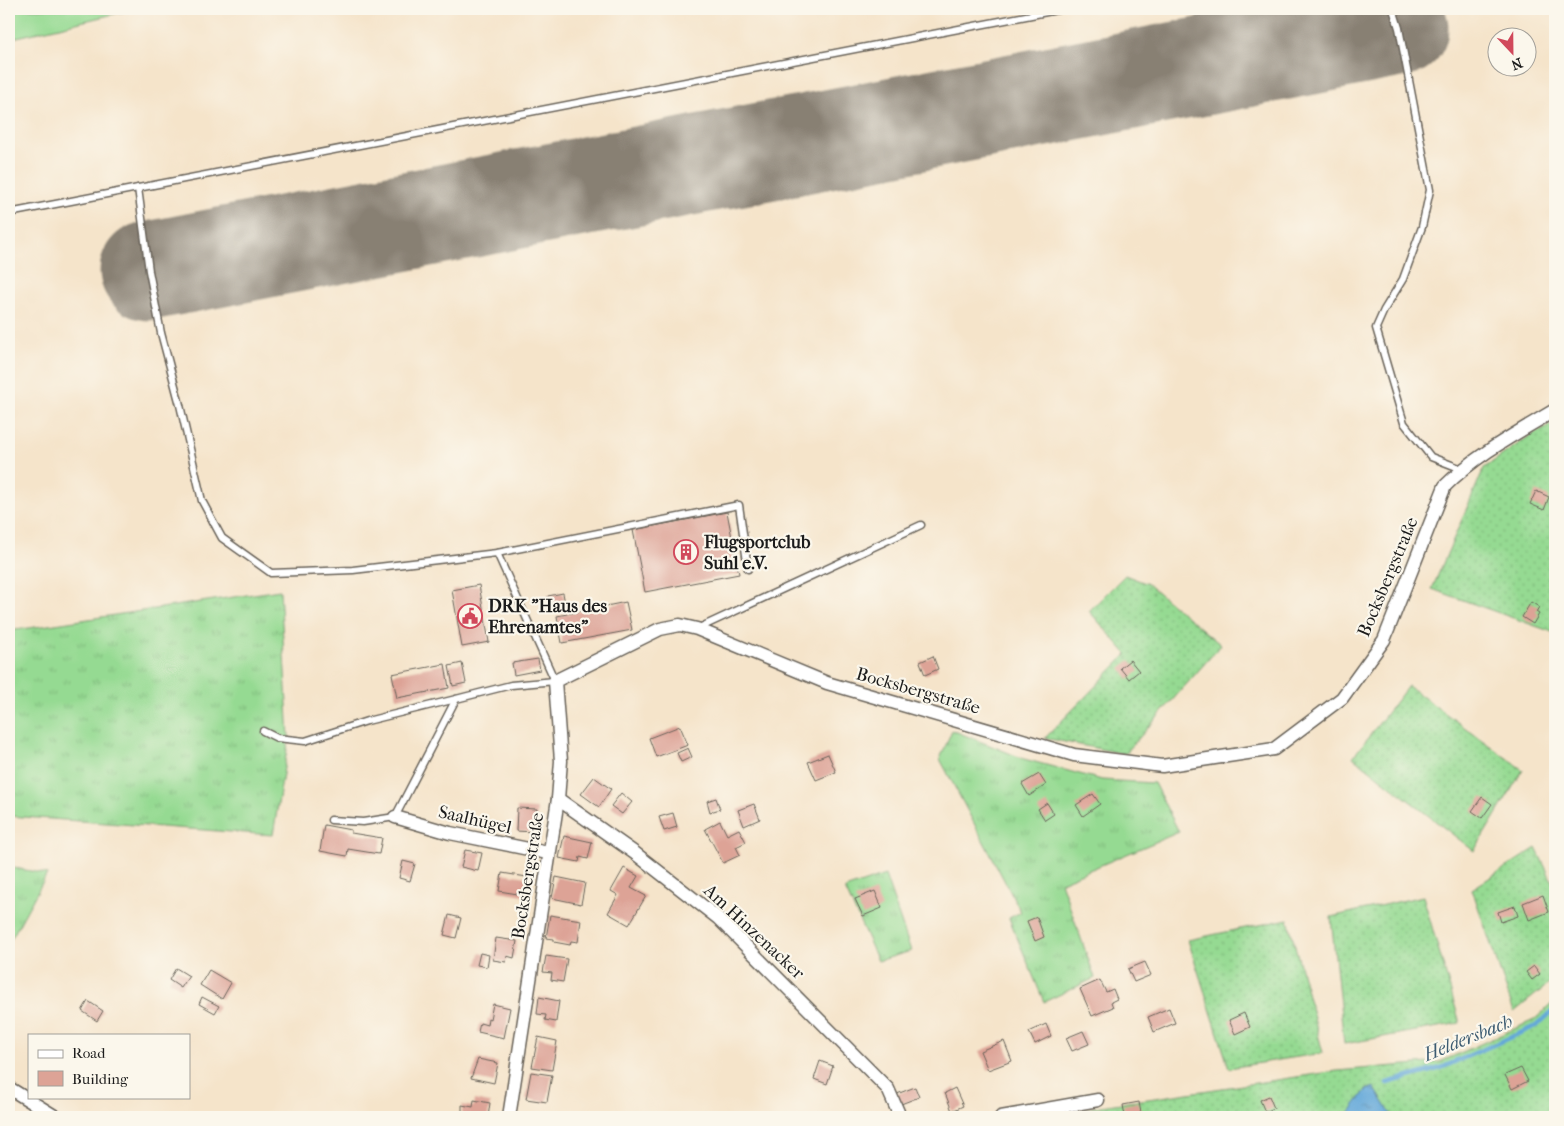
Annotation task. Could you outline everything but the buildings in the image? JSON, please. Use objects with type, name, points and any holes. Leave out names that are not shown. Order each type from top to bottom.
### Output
[{"type":"street","name":"Bocksbergstraße","points":[[509,1117],[548,854],[558,799],[561,760],[555,681],[660,629],[680,625],[697,628],[828,683],[1074,755],[1162,766],[1274,748],[1342,698],[1384,640],[1445,486],[1462,469],[1555,410]]},
{"type":"street","name":"Am Hinzenacker","points":[[558,799],[636,854],[718,918],[888,1090],[898,1112],[897,1117]]},
{"type":"street","name":"Saalhügel","points":[[395,817],[450,833],[548,854]]},
{"type":"street","points":[[9,1088],[56,1117]]},
{"type":"street","points":[[1001,1117],[1098,1100]]},
{"type":"lane","points":[[9,213],[1062,9]]},
{"type":"lane","points":[[1393,9],[1399,28],[1430,190],[1422,227],[1403,279],[1384,310],[1376,328],[1404,422],[1431,457],[1462,469]]},
{"type":"lane","points":[[138,188],[149,271],[160,333],[180,405],[202,501],[222,538],[271,573],[353,570],[497,553],[739,504],[748,569]]},
{"type":"lane","points":[[697,628],[921,525]]},
{"type":"lane","points":[[264,731],[277,738],[305,741],[367,721],[511,685],[555,681],[497,553]]},
{"type":"lane","points":[[331,820],[363,822],[395,817],[456,699]]},
{"type":"green space","points":[[9,9],[135,9],[9,39]]},
{"type":"green space","points":[[1555,422],[1555,633],[1432,589],[1484,468],[1528,437]]},
{"type":"green space","points":[[1125,575],[1148,584],[1221,645],[1125,754],[1045,738],[1127,654],[1089,611]]},
{"type":"green space","points":[[280,590],[289,737],[273,835],[9,816],[9,631]]},
{"type":"green space","points":[[1408,686],[1523,770],[1474,851],[1353,757]]},
{"type":"green space","points":[[952,730],[1024,759],[1102,780],[1154,783],[1179,832],[1061,882],[1095,978],[1044,1002],[1009,918],[1021,912],[940,759]]},
{"type":"green space","points":[[1536,848],[1555,887],[1555,979],[1514,1012],[1472,889]]},
{"type":"green space","points":[[9,867],[47,874],[9,943]]},
{"type":"green space","points":[[885,875],[911,951],[878,961],[845,889]]},
{"type":"green space","points":[[1423,896],[1460,1023],[1344,1044],[1331,917]]},
{"type":"green space","points":[[1288,919],[1323,1053],[1229,1068],[1188,940]]},
{"type":"green space","points":[[1555,1001],[1555,1117],[1045,1117],[1101,1106],[1337,1071],[1440,1062],[1534,1020]]},
{"type":"water","points":[[1374,1087],[1393,1117],[1346,1117],[1366,1090]]},
{"type":"waterway","name":"Heldersbach","points":[[1387,1083],[1441,1068],[1536,1026],[1555,1009]]},
{"type":"runway","points":[[149,271],[1399,28]]},
{"type":"place","name":"Flugsportclub Suhl e.V.","points":[[686,552]]},
{"type":"place","name":"DRK \"Haus des Ehrenamtes\"","points":[[470,616]]}]
